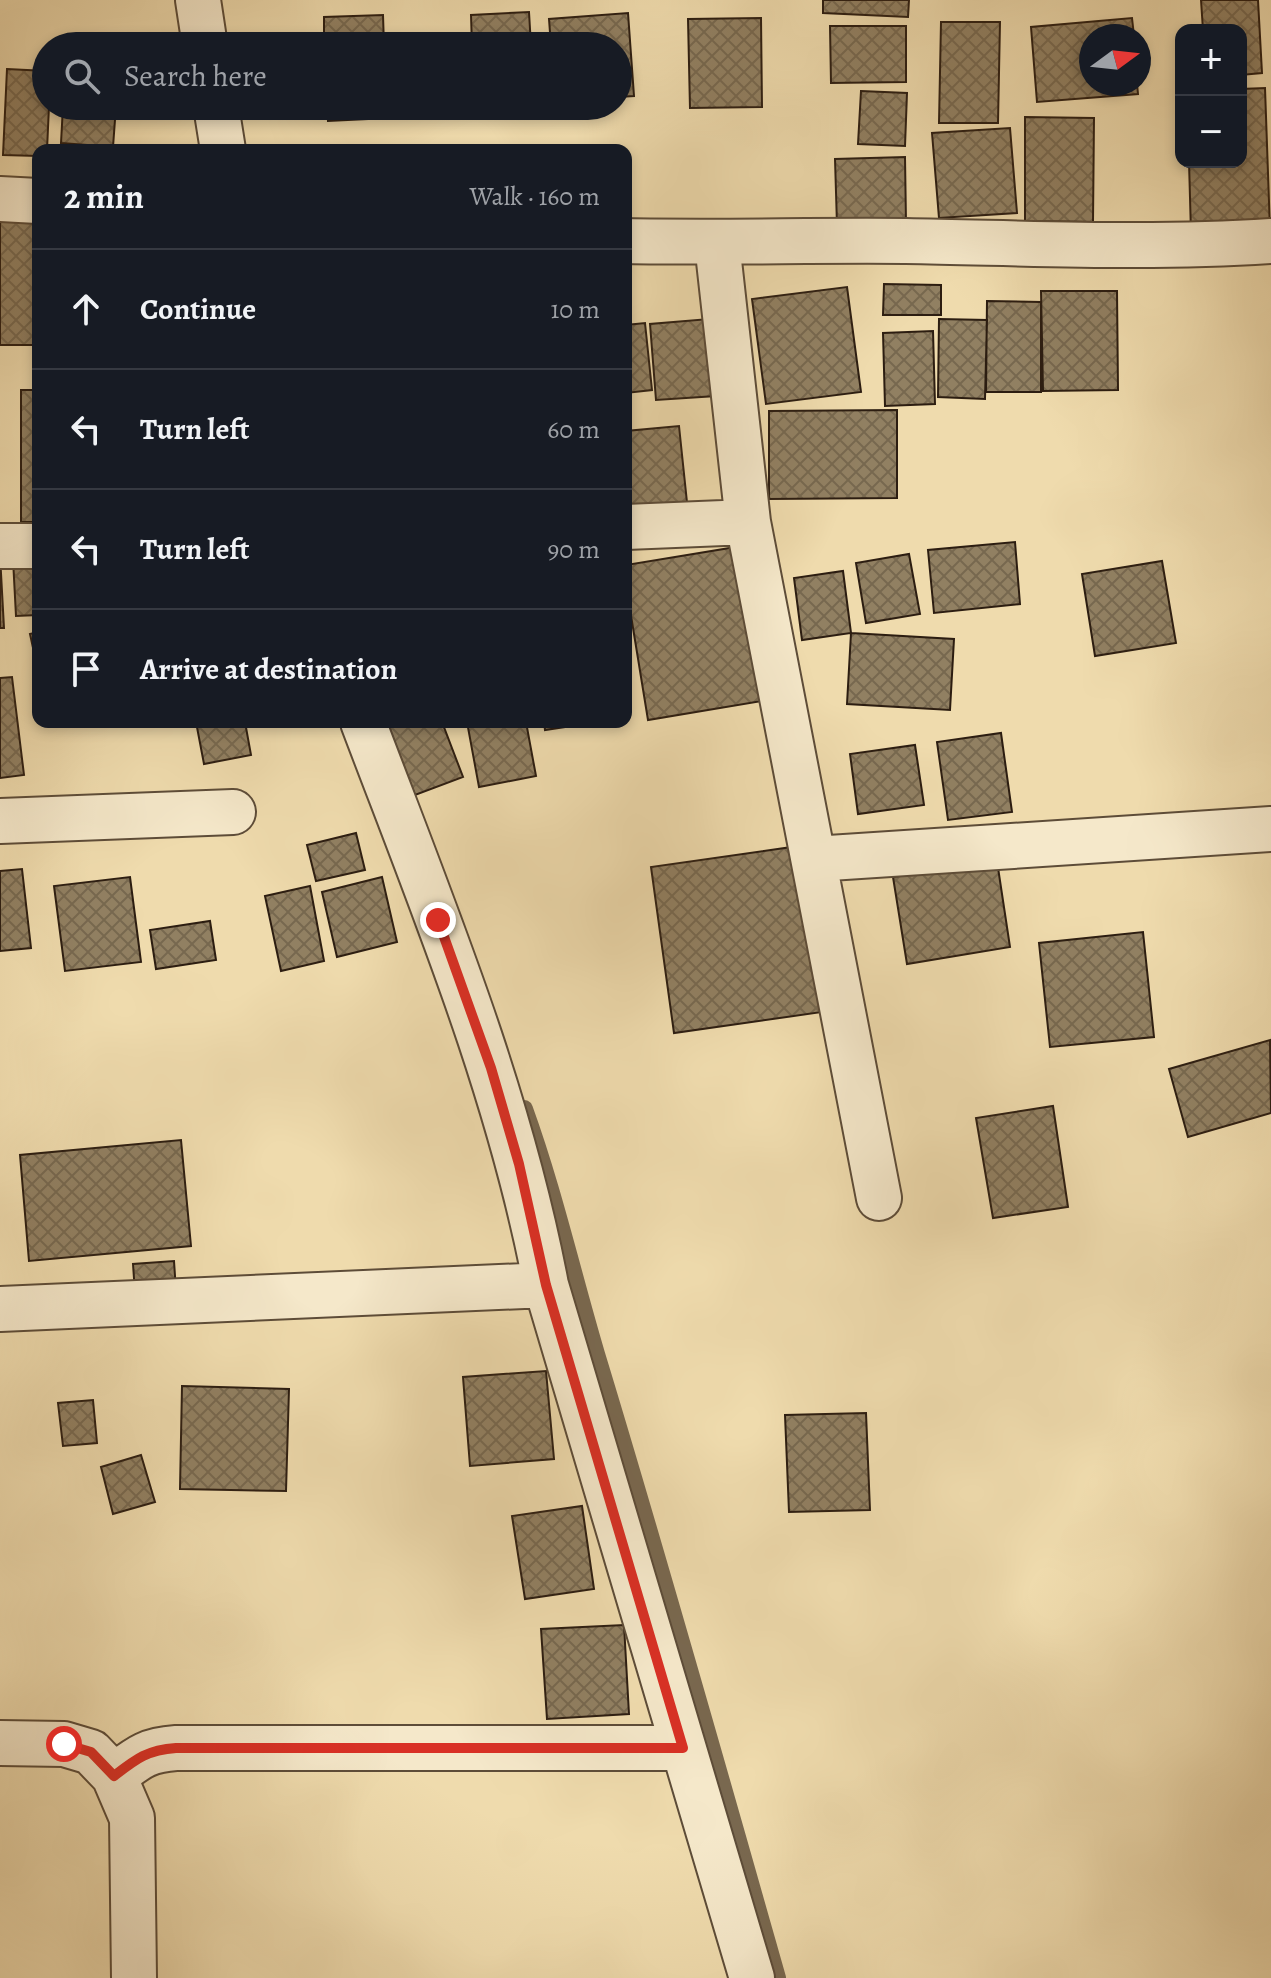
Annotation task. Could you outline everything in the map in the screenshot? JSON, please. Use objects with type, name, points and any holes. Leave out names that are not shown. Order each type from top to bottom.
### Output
[{"type":"street","points":[[198,0],[203,32]]},
{"type":"street","points":[[218,120],[222,144]]},
{"type":"street","points":[[0,199],[32,201]]},
{"type":"street","points":[[632,241],[853,240],[1201,246],[1271,241]]},
{"type":"street","points":[[717,243],[748,522],[879,1198]]},
{"type":"street","points":[[632,527],[748,522]]},
{"type":"street","points":[[0,546],[32,546]]},
{"type":"street","points":[[365,728],[491,1068],[519,1164],[546,1285],[752,1978]]},
{"type":"street","points":[[0,821],[233,812]]},
{"type":"street","points":[[814,859],[1271,829]]},
{"type":"street","points":[[0,1309],[546,1285]]},
{"type":"street","points":[[0,1743],[64,1744],[91,1752],[114,1776],[132,1818],[134,1978]]},
{"type":"street","points":[[114,1776],[155,1749],[683,1748]]},
{"type":"building","points":[[823,0],[909,0],[908,17],[823,13]]},
{"type":"building","points":[[1201,0],[1258,0],[1262,73],[1247,74],[1247,24],[1203,24]]},
{"type":"building","points":[[529,12],[530,32],[472,32],[471,15]]},
{"type":"building","points":[[628,13],[629,32],[550,32],[549,19]]},
{"type":"building","points":[[383,15],[384,32],[324,32],[324,17]]},
{"type":"building","points":[[761,18],[762,107],[690,108],[688,19]]},
{"type":"building","points":[[1132,18],[1133,24],[1079,24],[1079,96],[1113,96],[1037,102],[1031,27]]},
{"type":"building","points":[[941,22],[1000,22],[998,123],[939,123]]},
{"type":"building","points":[[830,26],[906,26],[906,82],[831,83]]},
{"type":"building","points":[[7,69],[32,70],[32,120],[48,120],[47,144],[32,144],[32,156],[3,155]]},
{"type":"building","points":[[1265,88],[1270,230],[1191,233],[1189,168],[1247,168],[1247,89]]},
{"type":"building","points":[[861,91],[907,93],[905,146],[858,144]]},
{"type":"building","points":[[1025,117],[1094,118],[1093,222],[1025,221]]},
{"type":"building","points":[[62,120],[115,120],[113,144],[61,143]]},
{"type":"building","points":[[1010,128],[1017,213],[939,218],[932,133]]},
{"type":"building","points":[[905,157],[906,223],[837,225],[835,159]]},
{"type":"building","points":[[32,220],[32,345],[0,345],[0,221]]},
{"type":"building","points":[[884,284],[941,285],[941,315],[883,315]]},
{"type":"building","points":[[847,287],[861,392],[766,404],[752,299]]},
{"type":"building","points":[[1041,291],[1117,291],[1118,390],[1043,391]]},
{"type":"building","points":[[987,301],[1041,302],[1041,392],[986,392]]},
{"type":"building","points":[[709,319],[716,396],[656,400],[650,324]]},
{"type":"building","points":[[939,319],[987,320],[985,399],[938,397]]},
{"type":"building","points":[[645,323],[652,390],[632,392],[632,324]]},
{"type":"building","points":[[933,331],[935,404],[885,406],[883,333]]},
{"type":"building","points":[[21,390],[32,390],[32,522],[21,522]]},
{"type":"building","points":[[897,410],[897,498],[769,499],[769,411]]},
{"type":"building","points":[[679,426],[688,512],[632,517],[632,430]]},
{"type":"building","points":[[1015,542],[1020,604],[934,613],[928,550]]},
{"type":"building","points":[[736,547],[762,701],[648,720],[632,622],[632,564]]},
{"type":"building","points":[[909,554],[920,614],[866,623],[856,563]]},
{"type":"building","points":[[0,555],[4,628],[0,628]]},
{"type":"building","points":[[32,558],[32,615],[16,616],[13,559]]},
{"type":"building","points":[[1162,561],[1176,643],[1095,656],[1082,574]]},
{"type":"building","points":[[843,571],[851,633],[802,640],[794,578]]},
{"type":"building","points":[[851,633],[954,639],[950,710],[847,704]]},
{"type":"building","points":[[12,677],[24,775],[0,778],[0,678]]},
{"type":"building","points":[[197,728],[246,728],[251,755],[204,764]]},
{"type":"building","points":[[389,728],[444,728],[463,777],[415,795]]},
{"type":"building","points":[[468,728],[527,728],[536,776],[479,787]]},
{"type":"building","points":[[1001,733],[1012,812],[948,820],[937,742]]},
{"type":"building","points":[[915,745],[924,805],[858,814],[850,754]]},
{"type":"building","points":[[356,833],[365,870],[316,881],[307,845]]},
{"type":"building","points":[[799,846],[822,1012],[674,1033],[651,867]]},
{"type":"building","points":[[997,861],[1010,947],[907,964],[893,877]]},
{"type":"building","points":[[22,869],[31,948],[0,951],[0,871]]},
{"type":"building","points":[[130,877],[141,962],[65,971],[54,886]]},
{"type":"building","points":[[382,877],[397,942],[337,957],[322,892]]},
{"type":"building","points":[[310,886],[324,961],[281,971],[265,896]]},
{"type":"building","points":[[210,921],[216,960],[156,969],[150,930]]},
{"type":"building","points":[[1143,932],[1154,1037],[1050,1047],[1039,943]]},
{"type":"building","points":[[1270,1040],[1271,1113],[1188,1137],[1169,1069]]},
{"type":"building","points":[[1053,1106],[1068,1207],[993,1218],[976,1118]]},
{"type":"building","points":[[181,1140],[191,1246],[29,1261],[20,1155]]},
{"type":"building","points":[[174,1261],[176,1291],[135,1293],[133,1264]]},
{"type":"building","points":[[546,1371],[554,1459],[470,1466],[463,1377]]},
{"type":"building","points":[[182,1386],[289,1389],[286,1491],[180,1489]]},
{"type":"building","points":[[93,1400],[97,1443],[63,1446],[58,1403]]},
{"type":"building","points":[[866,1413],[870,1510],[789,1512],[785,1415]]},
{"type":"building","points":[[141,1455],[155,1502],[113,1514],[101,1467]]},
{"type":"building","points":[[582,1506],[594,1589],[525,1599],[512,1516]]},
{"type":"building","points":[[624,1625],[629,1714],[547,1719],[541,1629]]},
{"type":"waterway","points":[[524,1109],[553,1200],[777,1978]]},
{"type":"route","points":[[64,1744],[91,1752],[114,1776],[155,1749],[683,1748],[546,1285],[519,1164],[491,1068],[438,920]]}]
